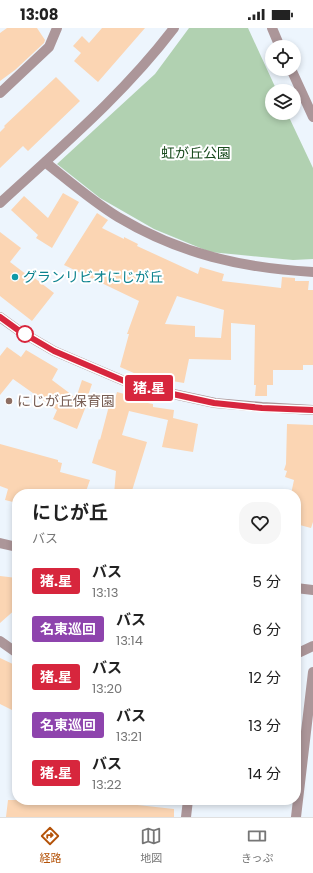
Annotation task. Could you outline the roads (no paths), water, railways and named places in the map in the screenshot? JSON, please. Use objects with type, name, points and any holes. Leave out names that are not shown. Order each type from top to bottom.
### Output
[{"type":"street","points":[[0,93],[49,47],[57,28]]},
{"type":"street","points":[[0,202],[109,103],[137,73],[174,28]]},
{"type":"street","points":[[272,28],[277,40]]},
{"type":"street","points":[[294,76],[313,117]]},
{"type":"street","points":[[45,162],[97,203],[117,216],[136,228],[171,243],[206,256],[234,263],[313,272]]},
{"type":"street","points":[[0,317],[18,330],[54,351],[136,386],[214,403],[262,408],[313,410]]},
{"type":"street","points":[[0,543],[12,546]]},
{"type":"street","points":[[301,589],[313,590]]},
{"type":"street","points":[[0,641],[12,649]]},
{"type":"street","points":[[301,652],[313,646]]},
{"type":"street","points":[[301,786],[310,729],[313,672]]},
{"type":"street","points":[[186,817],[187,805]]},
{"type":"street","points":[[296,817],[298,805]]},
{"type":"place","name":"グランリビオにじが丘","points":[[15,277]]},
{"type":"place","name":"にじが丘保育園","points":[[9,401]]},
{"type":"park label","name":"虹が丘公園","points":[[196,153]]}]
